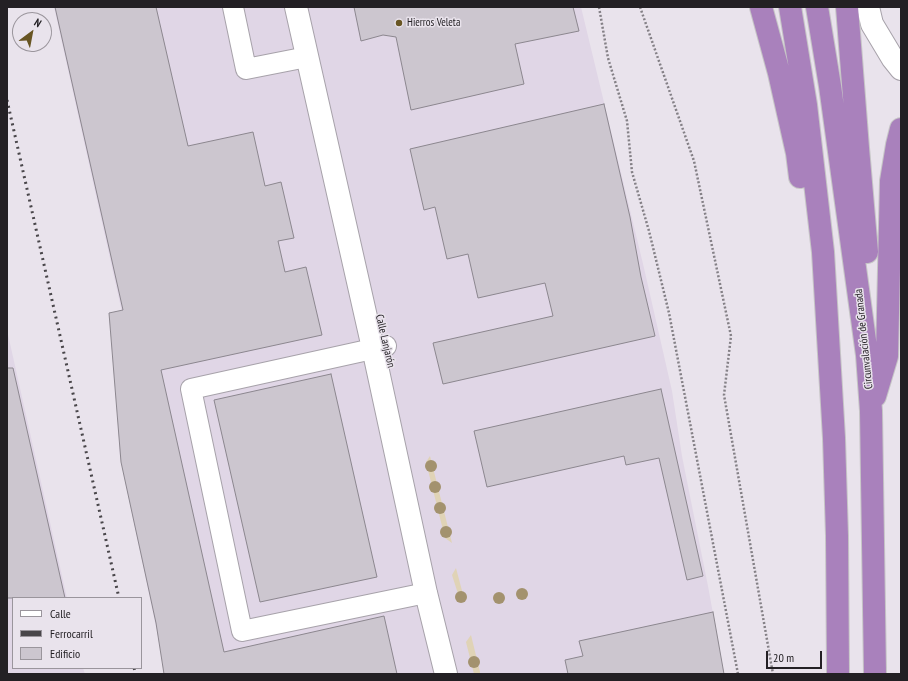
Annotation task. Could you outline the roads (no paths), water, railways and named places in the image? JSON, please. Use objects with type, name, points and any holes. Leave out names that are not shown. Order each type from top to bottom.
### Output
[{"type":"highway","points":[[761,7],[779,73],[797,153],[806,216],[823,252]]},
{"type":"highway","points":[[790,7],[806,105],[823,252],[834,438],[838,674]]},
{"type":"highway","name":"Circunvalación de Granada","points":[[817,7],[830,86],[867,355],[871,411],[875,674]]},
{"type":"highway","points":[[847,7],[869,266],[861,304]]},
{"type":"highway","points":[[871,411],[887,356],[891,181],[901,129]]},
{"type":"street","points":[[233,7],[246,69],[307,57]]},
{"type":"street","name":"Calle Lanjarón","points":[[296,7],[307,57],[460,674]]},
{"type":"street","name":"Calle Lanjarón","points":[[311,7],[380,347],[426,593],[446,674]]},
{"type":"street","points":[[868,7],[872,24],[893,59],[901,69]]},
{"type":"street","name":"Calle Lanjarón","points":[[380,347],[191,389],[242,631],[426,593]]},
{"type":"railway","points":[[7,100],[119,597]]},
{"type":"railway","points":[[134,669],[136,674]]},
{"type":"place","name":"Hierros Veleta","points":[[399,23]]}]
